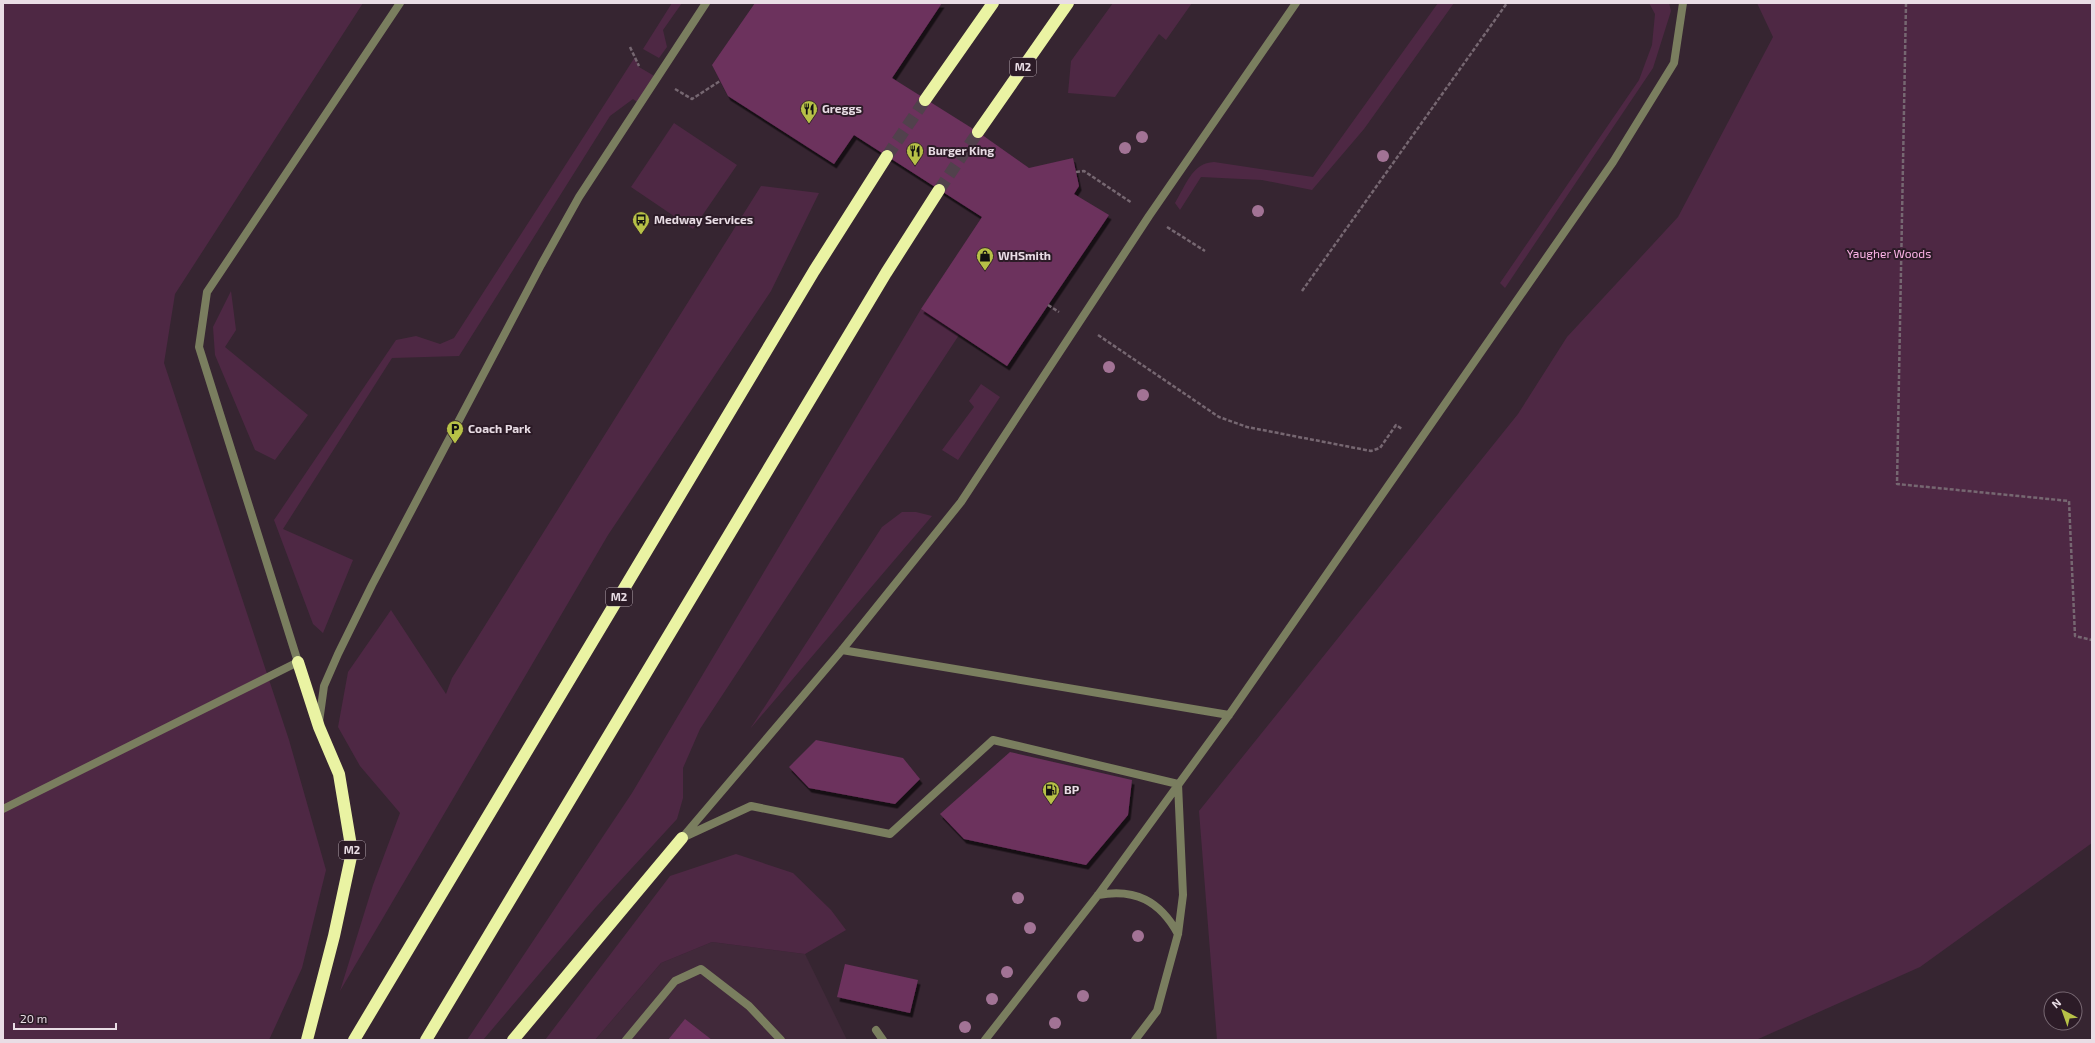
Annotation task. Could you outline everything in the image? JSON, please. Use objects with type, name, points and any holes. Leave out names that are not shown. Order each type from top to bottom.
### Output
[{"type":"highway","points":[[925,100],[993,3]]},
{"type":"highway","name":"M2","points":[[978,132],[1068,3]]},
{"type":"highway","name":"M2","points":[[354,1040],[814,271],[886,156]]},
{"type":"highway","points":[[426,1040],[882,280],[939,190]]},
{"type":"highway","name":"M2","points":[[298,662],[319,726],[339,774],[352,852],[334,936],[307,1040]]},
{"type":"highway","points":[[512,1040],[682,838]]},
{"type":"lane","points":[[3,809],[298,662],[199,348],[207,292],[400,3]]},
{"type":"lane","points":[[319,726],[324,686],[338,654],[372,585],[541,265],[579,197],[706,3]]},
{"type":"lane","points":[[682,838],[842,650],[961,502],[1160,200],[1296,3]]},
{"type":"lane","points":[[985,1040],[1098,895],[1229,715],[1419,440],[1500,327],[1613,162],[1674,63],[1683,3]]},
{"type":"lane","points":[[842,650],[1229,715]]},
{"type":"lane","points":[[682,838],[751,806],[890,834],[993,740],[1178,784]]},
{"type":"lane","points":[[1135,1040],[1157,1011],[1178,934],[1183,895],[1178,784]]},
{"type":"lane","points":[[1098,895],[1111,892],[1124,893],[1150,902],[1161,910],[1178,934]]},
{"type":"lane","points":[[626,1040],[675,981],[700,969],[749,1006],[781,1040]]},
{"type":"lane","points":[[876,1030],[883,1040]]},
{"type":"path","points":[[1302,291],[1507,3]]},
{"type":"path","points":[[1906,3],[1898,484],[2068,501],[2075,636],[2092,640]]},
{"type":"path","points":[[1048,305],[1079,325],[1093,332],[1219,417],[1247,427],[1371,451],[1380,448],[1396,425],[1419,440]]},
{"type":"shaded area","points":[[712,942],[805,954],[847,1040],[595,1040],[661,963]]},
{"type":"green space","points":[[3,3],[363,3],[175,294],[164,363],[289,740],[326,870],[302,968],[269,1040],[3,1040]]},
{"type":"green space","points":[[672,3],[682,3],[663,30],[667,47],[659,58],[643,49]]},
{"type":"green space","points":[[1113,3],[1192,3],[1166,40],[1159,34],[1115,97],[1068,93],[1071,61]]},
{"type":"green space","points":[[1438,3],[1454,3],[1364,129],[1312,190],[1262,180],[1201,177],[1180,210],[1175,203],[1186,182],[1200,166],[1206,163],[1214,162],[1313,177]]},
{"type":"green space","points":[[1649,3],[1669,3],[1671,11],[1653,68],[1505,288],[1500,283],[1639,80],[1652,45],[1655,14]]},
{"type":"green space","name":"Yaugher Woods","points":[[1757,3],[2092,3],[2092,843],[1920,967],[1756,1040],[1217,1040],[1199,811],[1518,414],[1567,337],[1678,217],[1773,37]]},
{"type":"green space","points":[[635,57],[639,67],[656,77],[640,104],[633,99],[610,116],[459,356],[392,358],[283,529],[353,560],[323,633],[313,624],[274,520],[396,340],[416,336],[440,344],[454,338]]},
{"type":"green space","points":[[674,123],[737,165],[693,229],[631,187]]},
{"type":"green space","points":[[761,186],[819,193],[771,291],[608,535],[340,991],[373,885],[400,813],[360,766],[338,727],[348,672],[391,610],[446,694],[452,678]]},
{"type":"green space","points":[[231,291],[236,330],[225,347],[308,415],[275,460],[255,450],[215,355],[213,327]]},
{"type":"green space","points":[[921,309],[959,335],[700,729],[683,768],[683,798],[677,819],[596,907],[483,1040],[467,1040],[632,793]]},
{"type":"green space","points":[[981,384],[1000,397],[958,460],[942,450],[974,407],[969,401]]},
{"type":"green space","points":[[902,512],[916,512],[932,516],[750,729],[882,527]]},
{"type":"green space","points":[[736,854],[793,873],[831,910],[846,930],[805,954],[712,942],[661,963],[595,1040],[545,1040],[670,876]]},
{"type":"building","points":[[755,3],[942,3],[892,78],[978,132],[1029,168],[1073,158],[1079,186],[1074,194],[1109,215],[1007,366],[921,309],[982,217],[854,135],[834,164],[728,96],[712,65]]},
{"type":"building","points":[[816,740],[903,758],[920,779],[895,804],[809,788],[789,767]]},
{"type":"building","points":[[1010,752],[1132,780],[1128,815],[1086,865],[964,839],[940,814]]},
{"type":"building","points":[[845,964],[918,980],[910,1013],[837,997]]},
{"type":"building","points":[[685,1019],[712,1040],[668,1040]]},
{"type":"tunnel","points":[[887,156],[925,100]]},
{"type":"tunnel","points":[[939,190],[978,132]]},
{"type":"place","name":"Greggs","points":[[809,124]]},
{"type":"place","name":"Burger King","points":[[915,166]]},
{"type":"place","name":"Medway Services","points":[[641,235]]},
{"type":"place","name":"WHSmith","points":[[985,271]]},
{"type":"place","name":"Coach Park","points":[[455,444]]},
{"type":"place","name":"BP","points":[[1051,805]]}]
